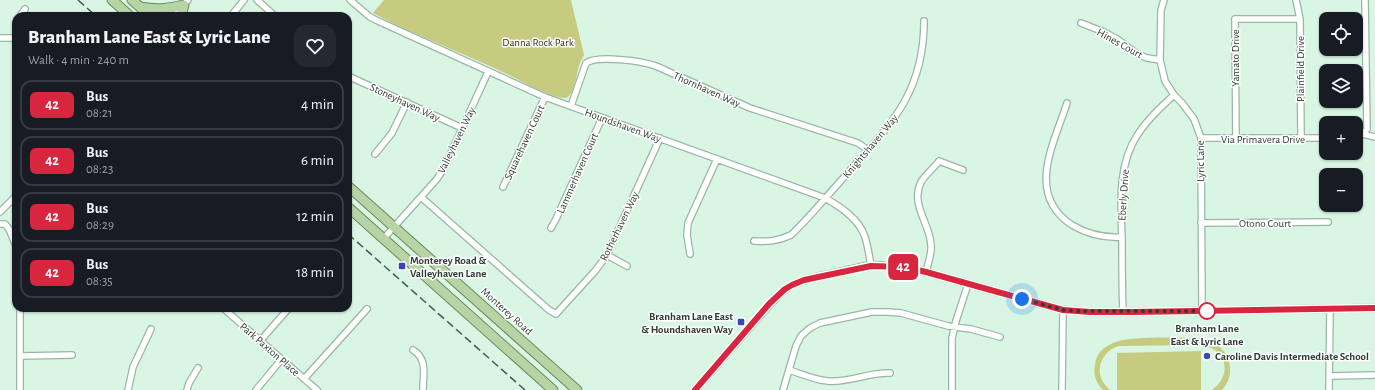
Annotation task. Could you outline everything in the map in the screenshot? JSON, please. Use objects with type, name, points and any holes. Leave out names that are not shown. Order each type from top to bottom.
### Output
[{"type":"main road","points":[[112,0],[124,12]]},
{"type":"main road","points":[[132,0],[146,12]]},
{"type":"main road","points":[[140,7],[158,10],[169,9],[186,2]]},
{"type":"main road","points":[[182,12],[186,2]]},
{"type":"main road","name":"Monterey Road","points":[[352,189],[577,390]]},
{"type":"main road","points":[[352,210],[553,390]]},
{"type":"street","points":[[234,12],[244,0]]},
{"type":"street","points":[[257,0],[270,12]]},
{"type":"street","name":"Houndshaven Way","points":[[350,0],[370,17],[378,21],[545,97],[825,198],[839,205],[860,227],[865,237],[871,266]]},
{"type":"street","name":"Lyric Lane","points":[[1164,0],[1161,10],[1160,60],[1165,81],[1174,96],[1182,103],[1194,119],[1200,138],[1202,311]]},
{"type":"street","name":"Plainfield Drive","points":[[1296,0],[1300,19],[1301,138]]},
{"type":"street","points":[[1365,0],[1367,129],[1363,134],[1375,137]]},
{"type":"street","points":[[177,12],[186,2]]},
{"type":"street","name":"Yamato Drive","points":[[1236,139],[1235,19],[1300,19]]},
{"type":"street","name":"Knightshaven Way","points":[[754,241],[766,242],[779,240],[791,235],[892,122],[907,98],[916,77],[922,55],[924,21]]},
{"type":"street","name":"Hines Court","points":[[1081,23],[1104,32],[1137,54],[1147,58],[1160,60]]},
{"type":"street","points":[[0,38],[12,38]]},
{"type":"street","name":"Thornhaven Way","points":[[571,106],[586,63],[590,60],[596,59],[643,62],[656,66],[750,108],[858,143],[868,150]]},
{"type":"street","name":"Valleyhaven Way","points":[[384,238],[437,179],[444,168],[488,72]]},
{"type":"street","name":"Stoneyhaven Way","points":[[352,79],[407,102],[462,128]]},
{"type":"street","name":"Eberly Drive","points":[[1123,312],[1122,180],[1124,168],[1130,150],[1138,134],[1152,116],[1174,96]]},
{"type":"street","name":"Squarehaven Court","points":[[503,187],[545,97]]},
{"type":"street","points":[[375,154],[392,133],[407,102]]},
{"type":"street","points":[[1067,103],[1057,128],[1048,164],[1046,178],[1049,199],[1064,220],[1075,227],[1089,233],[1105,237],[1122,237]]},
{"type":"street","name":"Lammerhaven Court","points":[[550,228],[556,219],[602,118]]},
{"type":"street","name":"Rotherhaven Way","points":[[421,197],[513,279],[549,310],[556,314],[595,272],[607,254],[660,138]]},
{"type":"street","name":"Via Primavera Drive","points":[[1200,138],[1319,138]]},
{"type":"street","points":[[690,254],[687,235],[688,223],[717,159]]},
{"type":"street","points":[[926,272],[931,244],[929,234],[919,210],[918,190],[922,181],[939,161],[963,170]]},
{"type":"street","points":[[0,212],[12,200]]},
{"type":"street","name":"Otono Court","points":[[1201,223],[1328,222]]},
{"type":"street","points":[[0,224],[4,224],[9,229],[12,236]]},
{"type":"street","points":[[607,254],[627,266]]},
{"type":"street","points":[[695,390],[769,304],[785,289],[804,280],[871,266],[904,267],[926,272],[1063,310],[1123,312],[1375,308]]},
{"type":"street","points":[[952,390],[952,338],[954,327],[968,284]]},
{"type":"street","points":[[304,380],[367,309]]},
{"type":"street","points":[[1330,309],[1330,390]]},
{"type":"street","points":[[1062,390],[1063,310]]},
{"type":"street","points":[[20,312],[20,390]]},
{"type":"street","name":"Park Paxton Place","points":[[227,312],[317,390]]},
{"type":"street","points":[[260,341],[285,312]]},
{"type":"street","points":[[783,390],[796,346],[801,336],[810,328],[820,323],[872,312],[901,313],[1000,337]]},
{"type":"street","points":[[128,390],[133,367],[151,329]]},
{"type":"street","points":[[413,350],[419,354],[423,363],[423,390]]},
{"type":"street","points":[[20,356],[72,355]]},
{"type":"street","points":[[256,390],[281,360]]},
{"type":"street","points":[[187,390],[189,383],[198,368]]},
{"type":"street","points":[[789,370],[817,380],[829,382],[878,372],[890,373]]},
{"type":"street","points":[[1330,376],[1375,375]]},
{"type":"green space","name":"Danna Rock Park","points":[[384,0],[571,0],[584,55],[579,66],[572,91],[568,97],[564,98],[550,95],[499,70],[390,22],[373,13]]},
{"type":"green space","points":[[1140,338],[1200,338],[1209,340],[1217,345],[1223,350],[1228,358],[1230,374],[1222,390],[1212,390],[1219,384],[1225,369],[1221,356],[1216,351],[1208,347],[1199,345],[1118,346],[1106,354],[1100,366],[1101,378],[1110,390],[1103,390],[1097,381],[1094,372],[1098,355],[1102,350],[1118,341]]},
{"type":"green space","points":[[1201,351],[1201,390],[1117,390],[1117,353]]},
{"type":"railway","points":[[78,0],[92,12]]},
{"type":"railway","points":[[352,238],[525,390]]},
{"type":"bus line","name":"42","points":[[695,390],[769,304],[785,289],[804,280],[871,266],[904,267],[926,272],[1063,310],[1090,312],[1134,312],[1375,308]]},
{"type":"place","name":"Monterey Road & Valleyhaven Lane","points":[[402,266]]},
{"type":"place","name":"Branham Lane East & Lyric Lane","points":[[1207,311]]},
{"type":"place","name":"Branham Lane East & Houndshaven Way","points":[[741,322]]},
{"type":"place","name":"Caroline Davis Intermediate School","points":[[1207,356]]},
{"type":"route","points":[[1022,299],[1063,310],[1090,312],[1207,311]]}]
